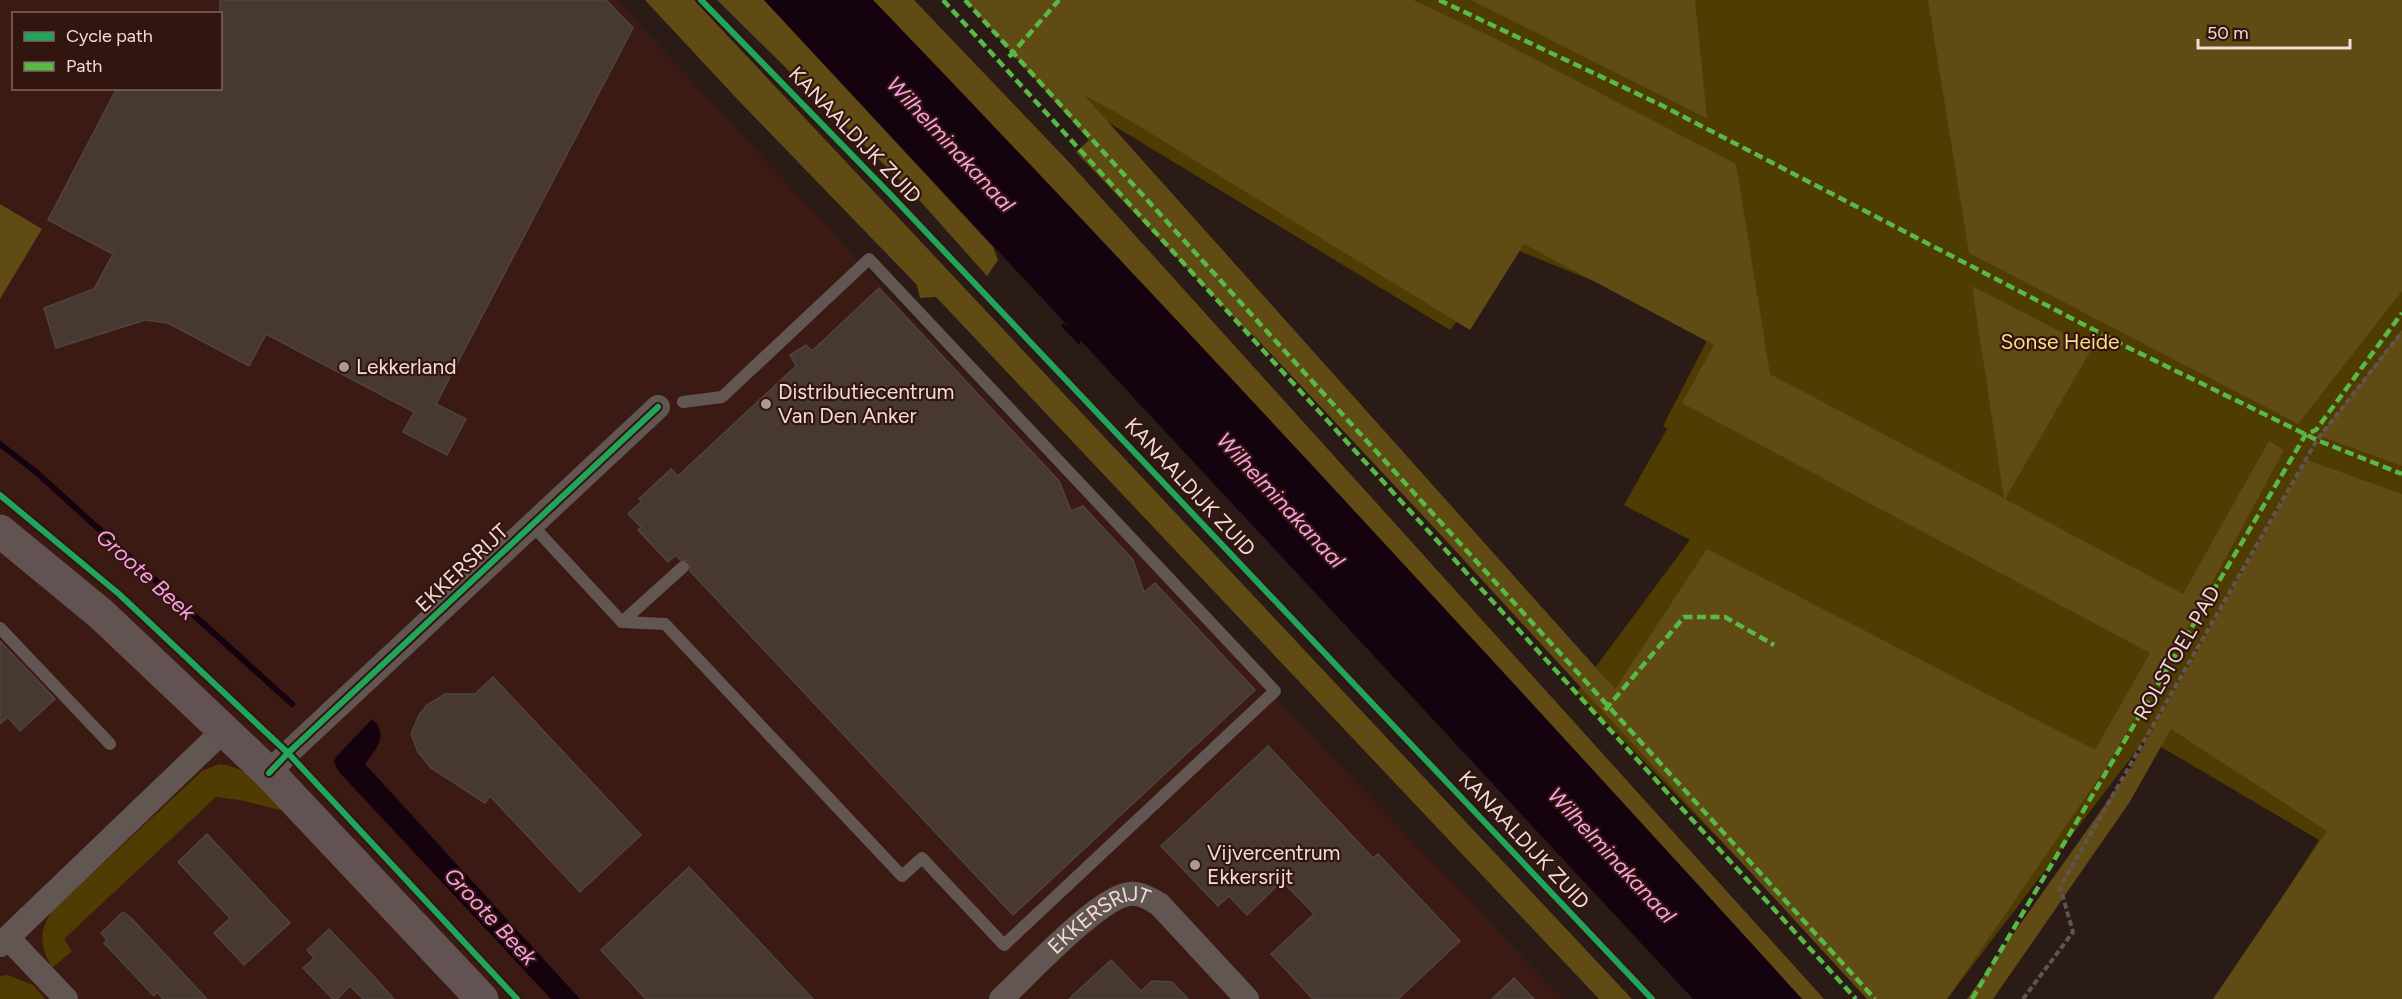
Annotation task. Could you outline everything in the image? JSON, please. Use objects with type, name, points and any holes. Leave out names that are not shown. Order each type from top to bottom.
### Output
[{"type":"main road","points":[[0,531],[101,614],[269,773],[482,999]]},
{"type":"street","name":"EKKERSRIJT","points":[[269,773],[658,407]]},
{"type":"street","points":[[66,999],[4,941],[224,730]]},
{"type":"street","name":"EKKERSRIJT","points":[[1001,999],[1100,907],[1125,895],[1142,894],[1159,904],[1247,999]]},
{"type":"lane","points":[[532,525],[622,622],[665,624],[902,876],[922,858],[1004,945],[1275,691],[869,259],[722,397],[682,402]]},
{"type":"lane","points":[[622,622],[683,567]]},
{"type":"lane","points":[[0,628],[110,744]]},
{"type":"shaded area","points":[[0,0],[617,0],[895,300],[1563,999],[0,999]]},
{"type":"green space","points":[[645,0],[694,0],[1632,999],[1599,999],[936,297],[920,298],[917,285]]},
{"type":"green space","points":[[717,0],[764,0],[993,247],[998,260],[987,276],[913,193]]},
{"type":"green space","points":[[873,0],[914,0],[1067,160],[1824,999],[1802,999],[1341,496]]},
{"type":"green space","points":[[965,0],[1413,0],[1494,38],[1736,164],[1770,374],[2004,498],[1972,286],[2092,348],[2005,499],[2183,594],[2269,441],[2284,450],[2199,607],[2105,769],[1947,999],[1867,999],[1440,534],[1257,339],[1076,152],[1089,140]],"holes":[[[1084,95],[1121,115],[1470,330],[1524,244],[1714,345],[1682,403],[2150,653],[2095,750],[1707,549],[1615,689]]]},
{"type":"green space","name":"Sonse Heide","points":[[983,0],[2402,0],[2402,999],[2217,999],[2319,840],[2146,738],[1947,999],[1873,999],[1577,692],[1690,540],[1624,505],[1667,429],[1663,426],[1713,329],[1514,249],[1450,330],[1088,110]]},
{"type":"green space","points":[[1471,0],[1695,0],[1707,118],[1694,112]]},
{"type":"green space","points":[[1928,0],[2402,0],[2402,291],[2298,424],[1969,253]]},
{"type":"green space","points":[[0,204],[42,229],[0,299]]},
{"type":"green space","points":[[2402,330],[2402,466],[2320,436]]},
{"type":"green space","points":[[2307,460],[2402,494],[2402,999],[2213,999],[2327,831],[2171,729],[2129,803],[1993,999],[1967,999],[2131,768]]},
{"type":"green space","points":[[219,764],[230,766],[249,775],[288,812],[240,800],[216,797],[64,939],[72,951],[52,968],[42,939],[45,925],[53,910],[202,771]]},
{"type":"green space","points":[[8,975],[33,985],[45,999],[0,999],[0,976]]},
{"type":"water","name":"Wilhelminakanaal","points":[[764,0],[873,0],[1341,496],[1802,999],[1693,999],[1081,341],[1079,345],[1061,326],[1063,323],[1068,326]]},
{"type":"water","points":[[372,719],[381,736],[377,747],[365,764],[580,999],[551,999],[339,772],[334,762],[336,757]]},
{"type":"building","points":[[220,0],[606,0],[633,28],[436,404],[466,419],[447,455],[403,432],[414,412],[266,334],[249,366],[168,323],[145,320],[56,348],[44,308],[94,289],[113,254],[48,220],[116,90],[222,90],[222,12],[220,12]]},
{"type":"building","points":[[879,288],[1059,481],[1071,511],[1083,506],[1133,560],[1144,592],[1155,583],[1255,690],[1013,915],[690,571],[689,561],[680,560],[676,555],[668,562],[638,530],[641,527],[628,514],[642,501],[639,499],[671,469],[678,476],[796,366],[790,355],[806,345],[812,351]]},
{"type":"building","points":[[0,641],[55,699],[20,731],[8,717],[0,724]]},
{"type":"building","points":[[493,677],[641,835],[580,892],[490,796],[485,803],[431,768],[418,752],[411,734],[419,715],[427,705],[445,694],[475,694]]},
{"type":"building","points":[[1268,746],[1373,858],[1378,854],[1460,941],[1398,999],[1313,999],[1271,954],[1314,914],[1282,881],[1247,915],[1229,896],[1218,906],[1161,846]]},
{"type":"building","points":[[207,834],[290,923],[244,965],[214,933],[230,918],[178,862]]},
{"type":"building","points":[[689,867],[813,999],[646,999],[601,950]]},
{"type":"building","points":[[123,912],[207,999],[163,999],[157,992],[154,996],[104,943],[107,940],[101,933]]},
{"type":"building","points":[[329,929],[394,999],[363,999],[350,986],[337,999],[333,999],[303,968],[314,958],[307,950]]},
{"type":"building","points":[[1111,960],[1141,991],[1152,981],[1172,982],[1188,999],[1069,999]]},
{"type":"building","points":[[1514,978],[1534,999],[1492,999]]},
{"type":"waterway","name":"Groote Beek","points":[[0,444],[36,472],[292,704]]},
{"type":"marked path","points":[[943,0],[1856,999]]},
{"type":"marked path","points":[[965,0],[1875,999]]},
{"type":"marked path","points":[[1009,57],[1059,0]]},
{"type":"marked path","points":[[1439,0],[1661,105],[2123,345],[2317,440],[2402,474]]},
{"type":"marked path","points":[[1972,999],[2306,434],[2316,430],[2402,313]]},
{"type":"marked path","points":[[1605,710],[1684,617],[1725,617],[1774,645]]},
{"type":"cycle path","name":"KANAALDIJK ZUID","points":[[701,0],[890,194],[1652,999]]},
{"type":"cycle path","points":[[269,773],[658,407]]},
{"type":"cycle path","points":[[0,495],[119,594],[288,753],[517,999]]},
{"type":"place","name":"Lekkerland","points":[[344,367]]},
{"type":"place","name":"Distributiecentrum Van Den Anker","points":[[766,404]]},
{"type":"place","name":"Vijvercentrum Ekkersrijt","points":[[1195,865]]}]
